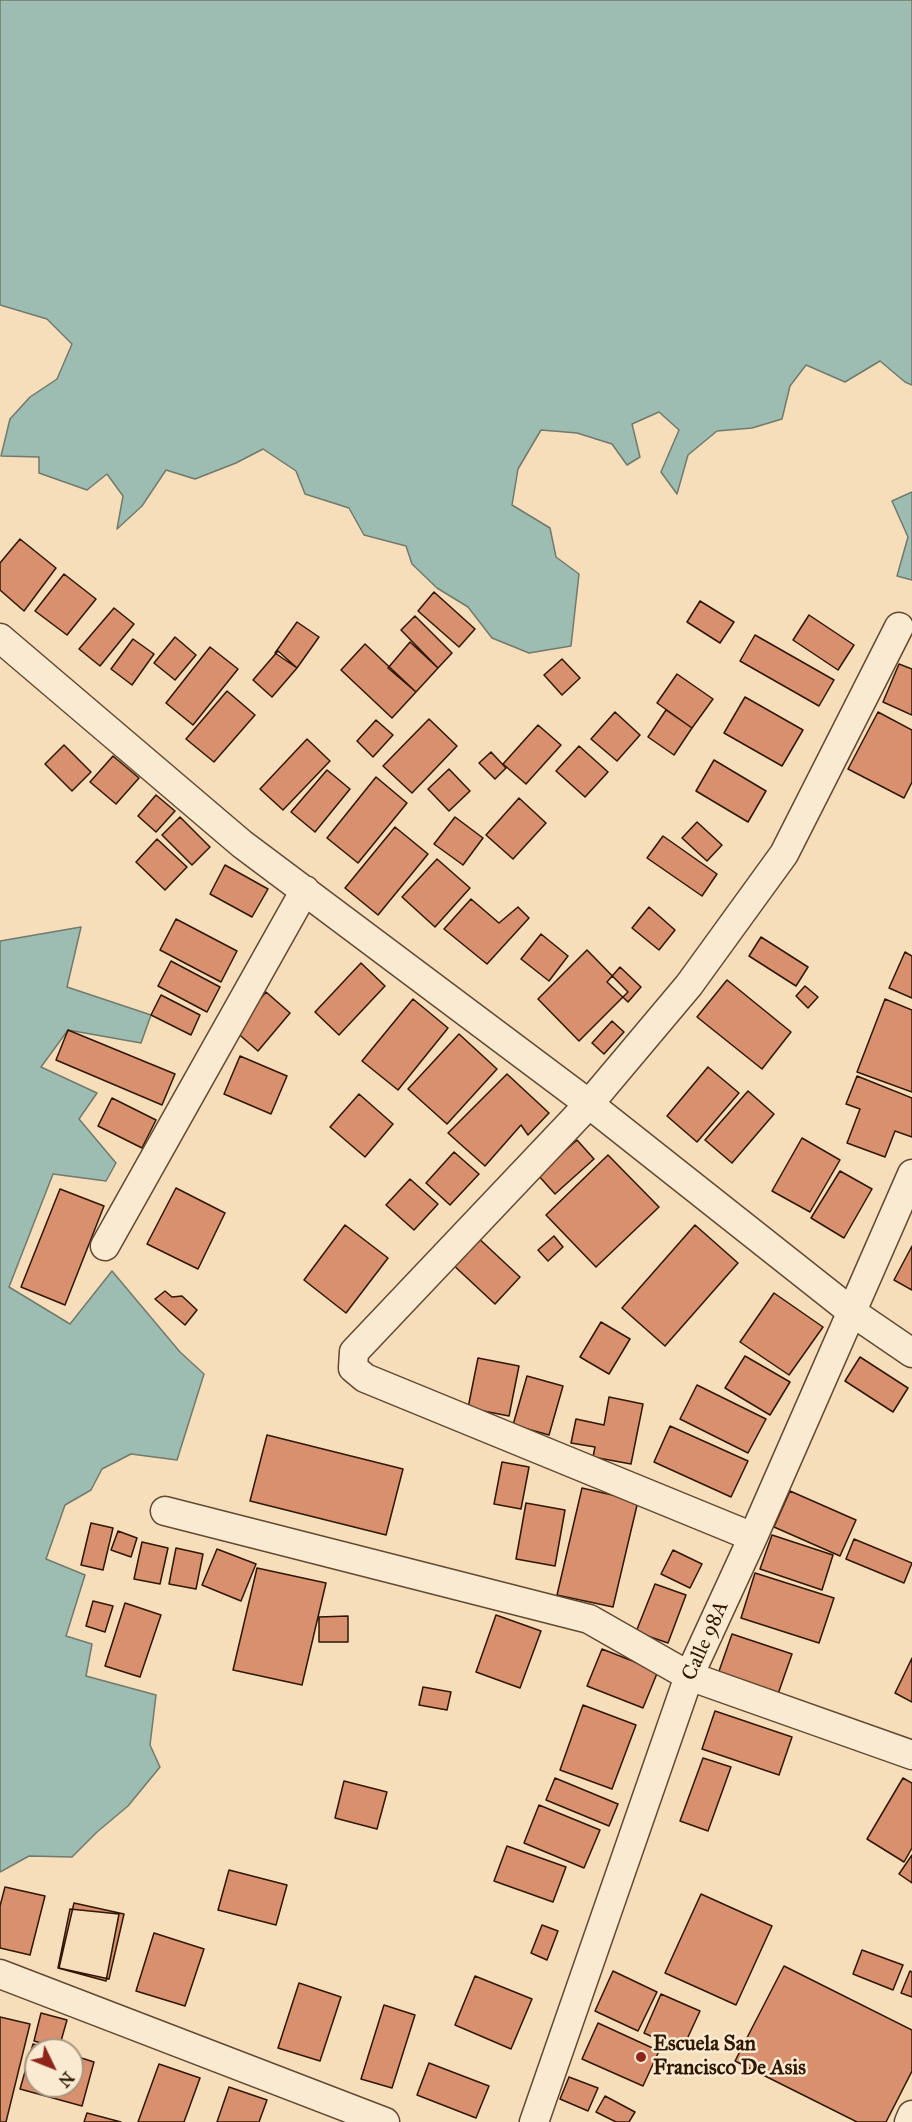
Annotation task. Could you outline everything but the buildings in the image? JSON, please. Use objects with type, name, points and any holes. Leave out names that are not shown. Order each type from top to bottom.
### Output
[{"type":"street","points":[[753,1537],[365,1378],[354,1368],[354,1352],[589,1104],[689,985],[784,854],[899,627]]},
{"type":"street","points":[[0,638],[242,843],[589,1104],[852,1312],[912,1353]]},
{"type":"street","points":[[105,1246],[305,890]]},
{"type":"street","name":"Calle 98A","points":[[534,2122],[689,1676],[753,1537],[912,1174]]},
{"type":"street","points":[[165,1511],[589,1619],[689,1676],[912,1755]]},
{"type":"street","points":[[0,1974],[385,2122]]},
{"type":"street","points":[[909,2122],[912,2115]]},
{"type":"water","points":[[0,0],[912,0],[912,385],[880,361],[845,382],[806,365],[790,386],[782,419],[752,428],[717,431],[688,455],[677,494],[661,472],[679,430],[659,412],[632,424],[640,457],[627,465],[612,444],[577,433],[541,430],[518,469],[512,505],[550,528],[556,557],[579,574],[571,646],[529,653],[492,638],[468,607],[437,588],[412,564],[406,546],[364,535],[349,508],[305,494],[296,471],[263,449],[236,463],[195,479],[166,470],[142,506],[117,529],[123,496],[107,474],[87,490],[39,473],[39,457],[1,456],[10,419],[30,397],[57,379],[72,344],[47,319],[0,305]]},
{"type":"water","points":[[912,492],[912,580],[897,576],[908,537],[892,501]]},
{"type":"water","points":[[81,927],[67,987],[151,1015],[141,1043],[68,1030],[41,1067],[97,1093],[79,1119],[116,1163],[106,1181],[53,1174],[9,1287],[70,1324],[112,1271],[180,1352],[204,1374],[177,1460],[131,1454],[102,1469],[91,1490],[65,1505],[46,1559],[85,1575],[66,1636],[92,1644],[86,1676],[156,1695],[150,1745],[160,1767],[128,1806],[72,1857],[29,1856],[0,1872],[0,941]]},
{"type":"place","name":"Escuela San Francisco De Asis","points":[[641,2057]]}]
